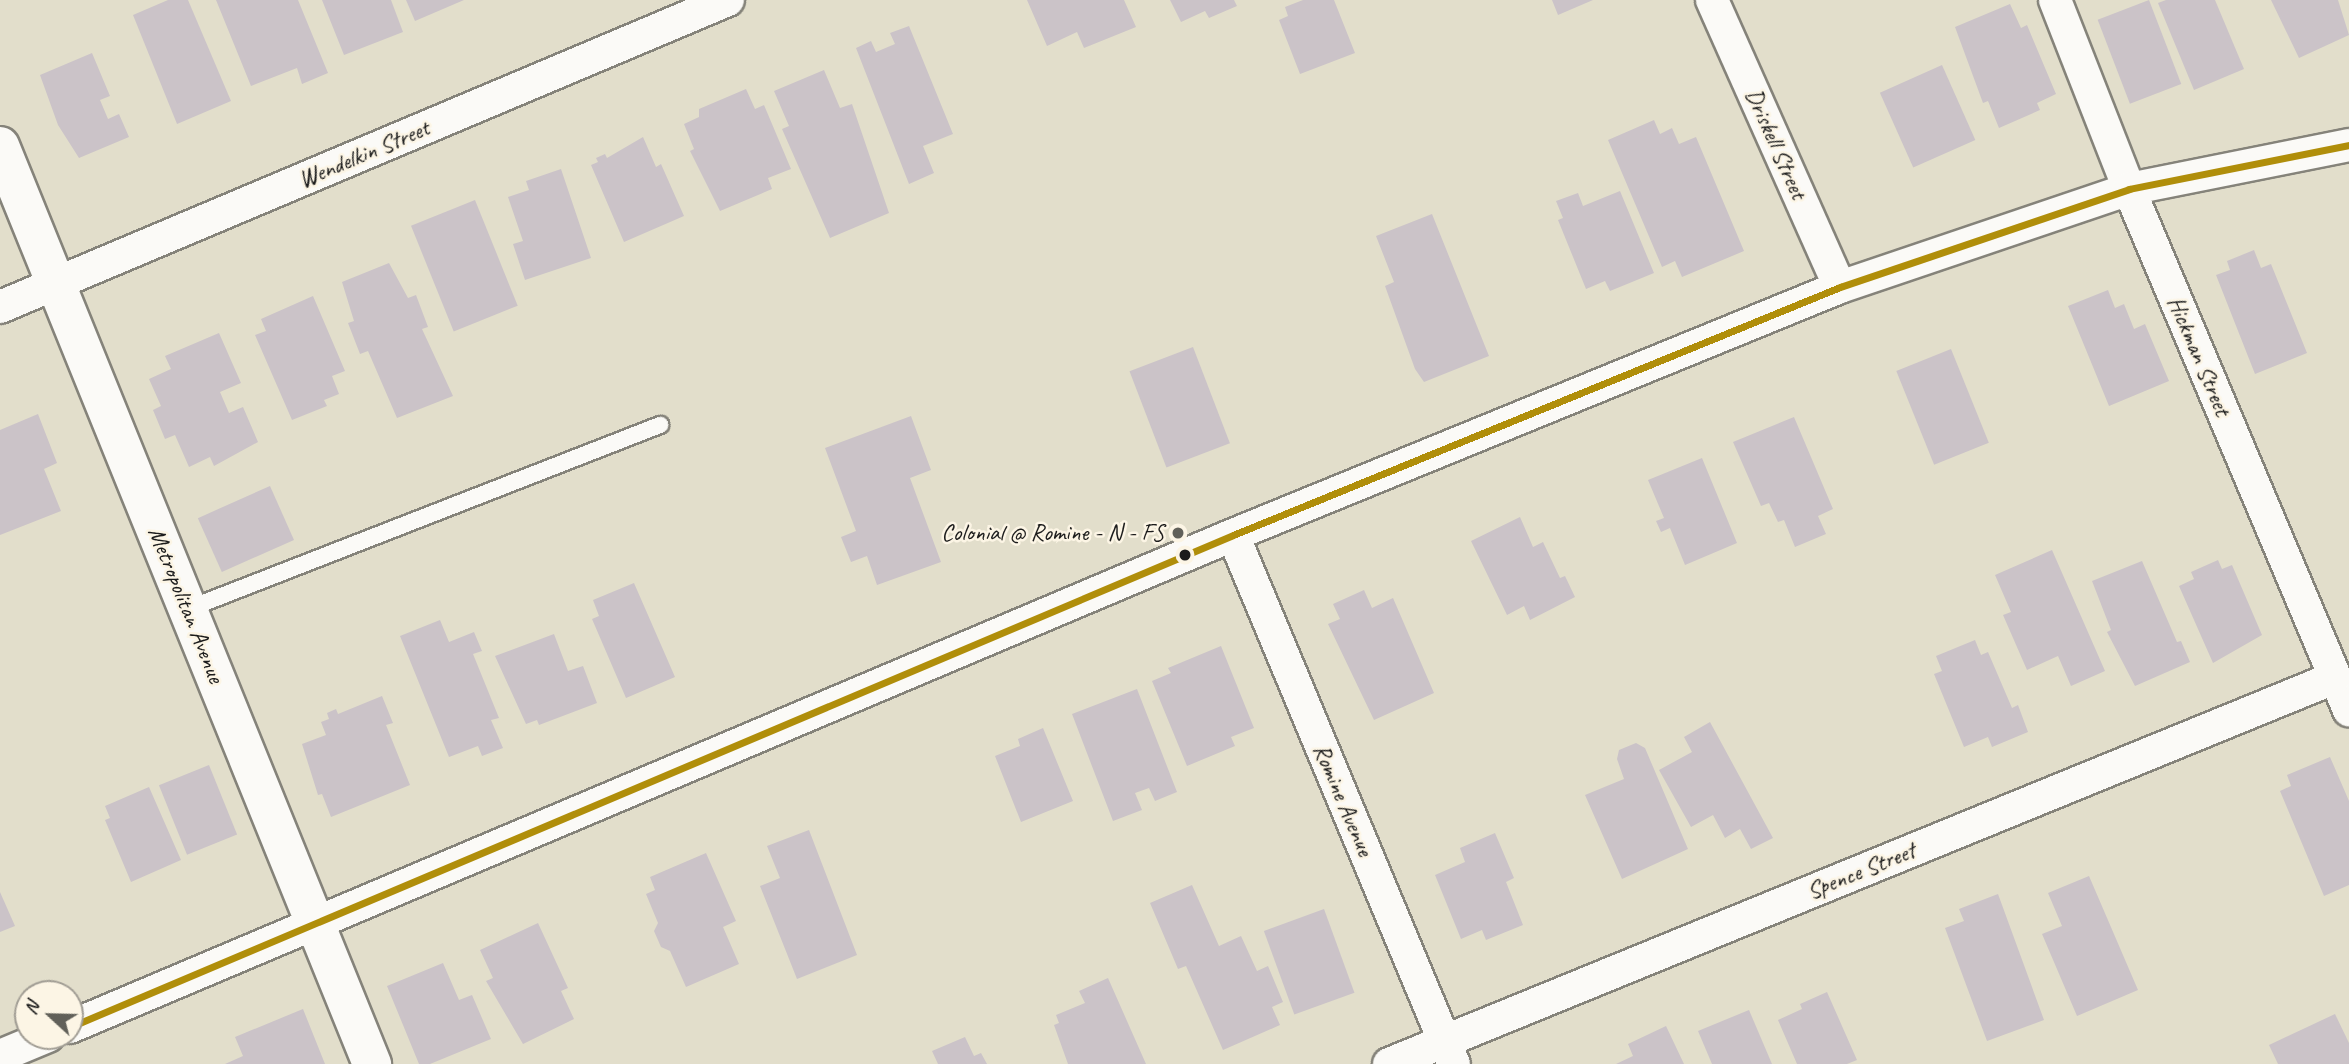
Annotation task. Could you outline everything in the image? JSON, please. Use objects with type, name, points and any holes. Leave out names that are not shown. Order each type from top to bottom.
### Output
[{"type":"street","name":"Wendelkin Street","points":[[0,307],[728,0]]},
{"type":"street","name":"Driskell Street","points":[[1712,0],[1840,287]]},
{"type":"street","name":"Hickman Street","points":[[2055,0],[2129,189],[2349,710]]},
{"type":"street","points":[[84,1021],[1233,535],[1840,287],[2129,189],[2349,145]]},
{"type":"street","name":"Metropolitan Avenue","points":[[0,146],[372,1064]]},
{"type":"street","name":"Romine Avenue","points":[[1233,535],[1449,1053]]},
{"type":"street","name":"Spence Street","points":[[1389,1064],[1449,1053],[2334,678]]},
{"type":"lane","points":[[188,609],[660,425]]},
{"type":"building","points":[[168,0],[188,0],[231,101],[177,124],[133,15]]},
{"type":"building","points":[[216,0],[298,0],[328,73],[302,84],[297,68],[251,86]]},
{"type":"building","points":[[322,0],[391,0],[403,32],[344,55]]},
{"type":"building","points":[[406,0],[464,0],[415,21]]},
{"type":"building","points":[[1027,0],[1124,0],[1136,27],[1084,48],[1077,32],[1047,46]]},
{"type":"building","points":[[1170,0],[1234,0],[1237,6],[1209,18],[1205,11],[1181,22]]},
{"type":"building","points":[[1303,0],[1334,0],[1355,53],[1300,74],[1279,20],[1288,16],[1285,7]]},
{"type":"building","points":[[1552,0],[1593,0],[1558,15]]},
{"type":"building","points":[[2149,0],[2181,84],[2130,104],[2098,20]]},
{"type":"building","points":[[2166,0],[2215,0],[2244,69],[2194,90],[2158,3]]},
{"type":"building","points":[[2271,0],[2338,0],[2349,35],[2299,58]]},
{"type":"building","points":[[2010,4],[2021,28],[2027,25],[2056,94],[2037,103],[2040,110],[1999,128],[1988,101],[1983,103],[1955,27]]},
{"type":"building","points":[[909,26],[953,134],[923,146],[934,173],[909,184],[856,48],[871,41],[876,52],[895,44],[890,33]]},
{"type":"building","points":[[92,53],[110,96],[100,100],[108,119],[119,114],[129,137],[79,158],[58,125],[40,75]]},
{"type":"building","points":[[1942,65],[1975,140],[1913,168],[1880,93]]},
{"type":"building","points":[[824,70],[840,108],[852,104],[889,213],[830,238],[782,129],[789,126],[774,91]]},
{"type":"building","points":[[746,89],[755,109],[764,105],[791,169],[768,178],[772,189],[720,211],[690,151],[694,149],[684,124],[699,117],[699,109]]},
{"type":"building","points":[[1654,120],[1660,134],[1672,128],[1679,144],[1696,137],[1744,251],[1682,277],[1675,261],[1662,267],[1608,140]]},
{"type":"building","points":[[643,137],[656,167],[661,164],[684,216],[624,242],[591,165],[598,162],[596,158],[605,154],[607,158]]},
{"type":"building","points":[[561,169],[591,258],[525,280],[513,244],[523,241],[508,197],[529,190],[526,181]]},
{"type":"building","points":[[1620,191],[1654,273],[1610,291],[1605,281],[1586,289],[1558,220],[1563,218],[1556,201],[1578,193],[1583,206]]},
{"type":"building","points":[[475,200],[518,306],[454,332],[411,226]]},
{"type":"building","points":[[1432,214],[1489,356],[1424,382],[1415,369],[1385,286],[1394,282],[1376,236]]},
{"type":"building","points":[[2254,250],[2261,268],[2271,264],[2307,353],[2255,374],[2216,275],[2230,270],[2227,261]]},
{"type":"building","points":[[389,263],[408,298],[416,295],[428,327],[422,329],[453,396],[397,418],[368,351],[360,354],[348,323],[354,321],[342,282]]},
{"type":"building","points":[[2108,290],[2115,308],[2124,304],[2134,329],[2145,324],[2169,381],[2109,406],[2068,306]]},
{"type":"building","points":[[313,296],[345,371],[332,376],[339,394],[324,400],[327,406],[292,420],[255,335],[266,331],[261,319]]},
{"type":"building","points":[[219,333],[241,383],[220,392],[229,413],[243,407],[258,442],[214,466],[210,457],[189,467],[175,435],[165,439],[153,410],[161,406],[149,379],[171,369],[165,356]]},
{"type":"building","points":[[1193,347],[1230,443],[1166,468],[1130,371]]},
{"type":"building","points":[[1951,349],[1989,443],[1934,465],[1896,371]]},
{"type":"building","points":[[38,414],[57,463],[44,469],[61,511],[0,535],[0,430]]},
{"type":"building","points":[[911,416],[931,470],[910,478],[941,562],[877,585],[867,556],[851,562],[841,537],[856,531],[825,448]]},
{"type":"building","points":[[1794,417],[1833,509],[1818,516],[1826,534],[1795,547],[1784,520],[1778,522],[1769,503],[1761,506],[1733,442]]},
{"type":"building","points":[[1702,458],[1737,543],[1685,565],[1670,528],[1661,532],[1656,521],[1664,518],[1648,480]]},
{"type":"building","points":[[270,486],[294,540],[222,572],[198,518]]},
{"type":"building","points":[[1520,517],[1533,547],[1543,542],[1560,578],[1565,576],[1575,597],[1530,620],[1524,606],[1507,615],[1471,541]]},
{"type":"building","points":[[2052,550],[2105,671],[2071,686],[2058,656],[2027,670],[2003,615],[2011,612],[1995,575]]},
{"type":"building","points":[[2218,560],[2222,569],[2232,565],[2262,635],[2213,663],[2179,586],[2194,579],[2191,572]]},
{"type":"building","points":[[2142,561],[2177,642],[2181,641],[2190,662],[2135,686],[2107,632],[2111,630],[2092,581]]},
{"type":"building","points":[[634,583],[675,677],[626,698],[592,619],[599,616],[593,600]]},
{"type":"building","points":[[1364,590],[1372,608],[1393,598],[1434,693],[1374,720],[1328,624],[1340,619],[1333,604]]},
{"type":"building","points":[[440,620],[449,642],[474,632],[482,651],[473,654],[499,718],[491,720],[503,748],[482,756],[478,746],[449,757],[400,636]]},
{"type":"building","points":[[554,634],[568,671],[583,666],[597,703],[539,725],[537,720],[526,724],[495,656]]},
{"type":"building","points":[[1975,640],[1981,655],[1988,652],[2012,708],[2018,705],[2028,732],[1992,747],[1988,737],[1964,747],[1934,674],[1942,671],[1936,656]]},
{"type":"building","points":[[1221,646],[1254,728],[1231,737],[1235,746],[1187,766],[1152,681],[1171,673],[1168,668]]},
{"type":"building","points":[[1137,689],[1177,792],[1155,801],[1149,788],[1135,793],[1142,810],[1113,821],[1072,714]]},
{"type":"building","points":[[382,696],[393,723],[386,725],[410,785],[331,817],[322,794],[318,795],[302,744],[326,735],[321,722],[329,719],[327,713],[336,709],[338,714]]},
{"type":"building","points":[[1710,722],[1773,838],[1751,849],[1740,829],[1725,838],[1713,815],[1691,827],[1659,770],[1692,752],[1684,737]]},
{"type":"building","points":[[1043,728],[1073,801],[1021,822],[995,756],[1020,746],[1018,739]]},
{"type":"building","points":[[1636,743],[1645,748],[1688,849],[1622,879],[1585,795],[1624,779],[1617,759],[1619,750]]},
{"type":"building","points":[[2330,757],[2349,801],[2349,885],[2324,896],[2280,791],[2291,786],[2287,775]]},
{"type":"building","points":[[209,765],[237,835],[187,855],[159,785]]},
{"type":"building","points":[[149,787],[181,860],[131,882],[105,820],[110,818],[105,806]]},
{"type":"building","points":[[809,830],[857,955],[797,979],[760,886],[780,878],[767,846]]},
{"type":"building","points":[[1495,833],[1514,878],[1506,882],[1523,925],[1486,940],[1482,930],[1461,939],[1435,875],[1465,862],[1460,848]]},
{"type":"building","points":[[706,853],[736,921],[723,927],[739,964],[686,987],[670,951],[661,947],[654,931],[658,923],[646,894],[655,890],[650,877]]},
{"type":"building","points":[[2089,876],[2138,990],[2077,1016],[2042,934],[2062,926],[2048,893]]},
{"type":"building","points":[[1192,885],[1219,946],[1241,936],[1257,971],[1268,966],[1283,1002],[1272,1007],[1280,1025],[1223,1050],[1186,966],[1178,969],[1150,903]]},
{"type":"building","points":[[0,892],[15,926],[0,932]]},
{"type":"building","points":[[1998,894],[2044,1020],[1987,1041],[1945,928],[1964,921],[1959,909]]},
{"type":"building","points":[[1324,909],[1354,993],[1294,1015],[1264,931]]},
{"type":"building","points":[[538,923],[568,988],[561,991],[574,1019],[523,1044],[486,981],[493,978],[480,950]]},
{"type":"building","points":[[443,963],[459,1000],[472,995],[491,1039],[430,1064],[419,1064],[387,986]]},
{"type":"building","points":[[1108,978],[1146,1064],[1068,1064],[1054,1025],[1059,1023],[1056,1015],[1085,1003],[1079,991]]},
{"type":"building","points":[[1827,992],[1857,1060],[1847,1064],[1797,1064],[1778,1020],[1802,1009],[1800,1004]]},
{"type":"building","points":[[303,1009],[325,1064],[225,1064],[243,1056],[235,1037]]},
{"type":"building","points":[[1749,1010],[1772,1064],[1712,1064],[1698,1031]]},
{"type":"building","points":[[2335,1014],[2349,1043],[2349,1064],[2278,1064],[2269,1045]]},
{"type":"building","points":[[1666,1026],[1684,1064],[1616,1064],[1633,1056],[1628,1044]]},
{"type":"building","points":[[965,1037],[974,1056],[981,1053],[987,1064],[938,1064],[932,1051]]},
{"type":"transit line","points":[[84,1021],[1233,535],[1840,287],[2129,189],[2349,145]]},
{"type":"place","name":"Colonial @ Romine - N - FS","points":[[1178,533]]}]
